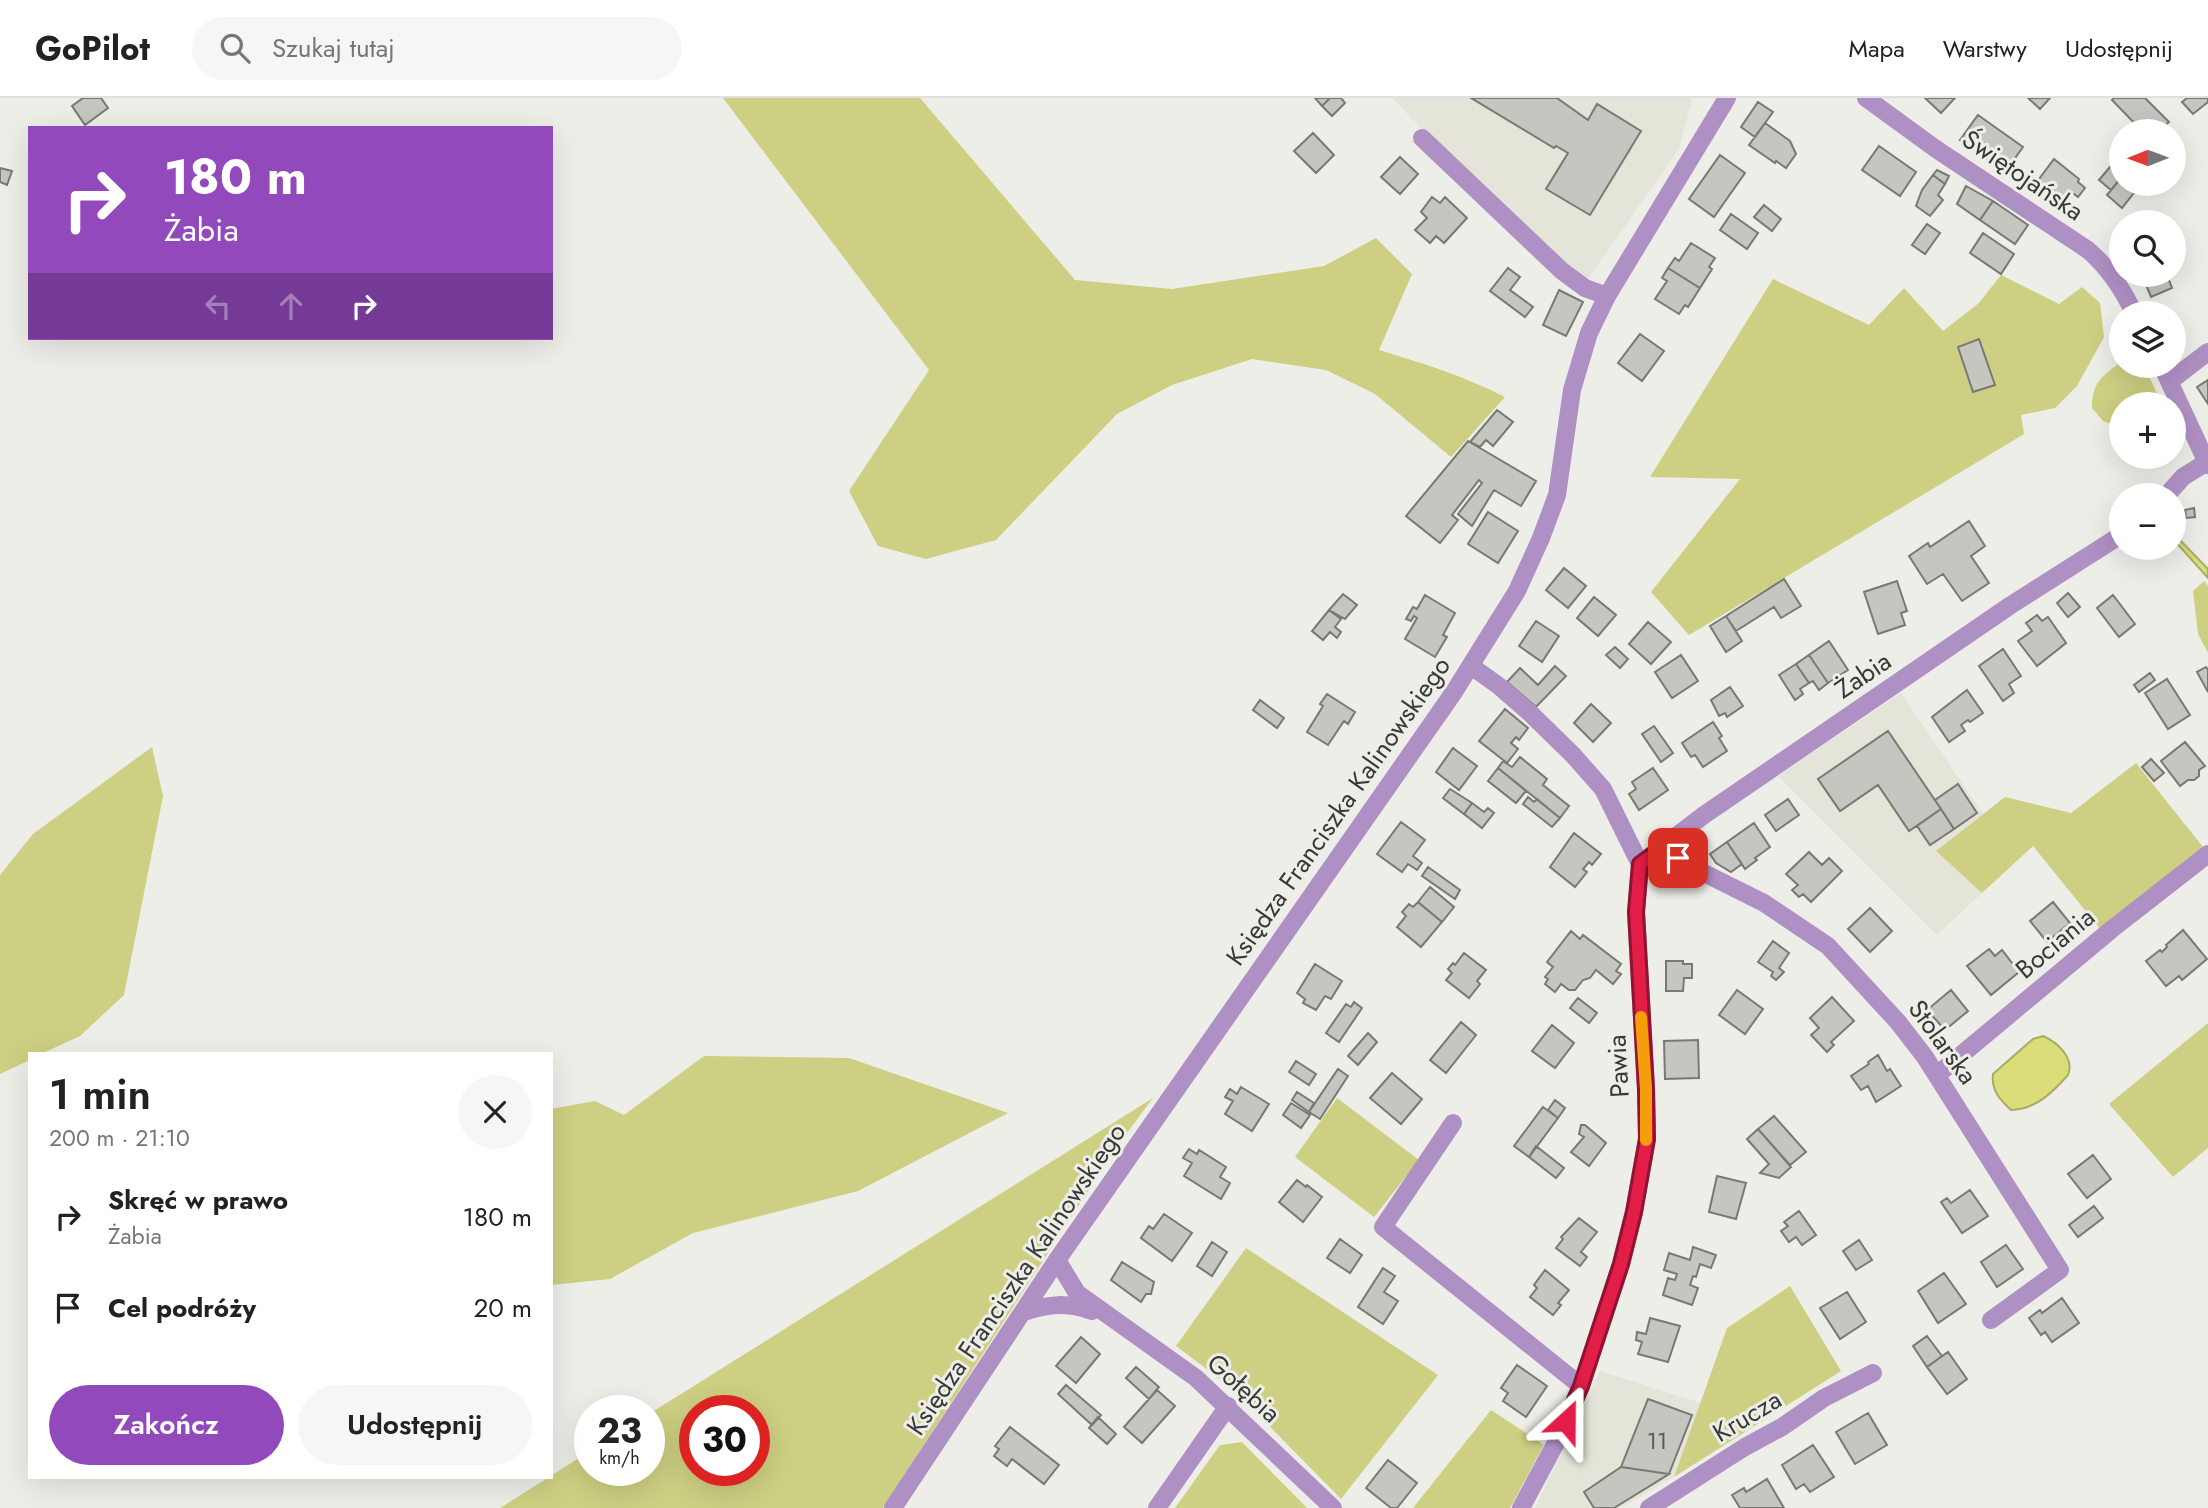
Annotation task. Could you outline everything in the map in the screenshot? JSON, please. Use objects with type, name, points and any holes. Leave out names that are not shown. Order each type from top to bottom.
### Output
[{"type":"street","name":"Księdza Franciszka Kalinowskiego","points":[[893,1508],[1056,1260],[1471,666],[1517,591],[1541,538],[1556,495],[1572,390],[1590,333],[1607,296],[1727,98]]},
{"type":"street","name":"Świętojańska","points":[[1866,98],[1936,149],[2088,250],[2098,258],[2127,301]]},
{"type":"street","points":[[1422,138],[1562,271],[1585,288],[1607,296]]},
{"type":"street","points":[[2186,363],[2208,352]]},
{"type":"street","points":[[2168,378],[2207,463],[2177,483]]},
{"type":"street","name":"Żabia","points":[[1640,864],[1704,816],[2011,605],[2109,543]]},
{"type":"street","points":[[1471,666],[1531,714],[1603,789],[1640,864]]},
{"type":"street","name":"Stolarska","points":[[1665,846],[1686,864],[1764,903],[1828,946],[1898,1022],[1937,1075],[2060,1270],[1992,1320]]},
{"type":"street","name":"Bociania","points":[[1937,1075],[2112,929],[2208,854]]},
{"type":"street","name":"Pawia","points":[[1521,1508],[1558,1439],[1581,1386],[1621,1264],[1634,1212],[1647,1139],[1636,912],[1640,864]]},
{"type":"street","points":[[1453,1122],[1383,1227],[1581,1386]]},
{"type":"street","name":"Gołębia","points":[[1056,1260],[1077,1293],[1196,1378],[1334,1508]]},
{"type":"street","name":"Gołębia","points":[[1024,1312],[1044,1306],[1071,1304],[1111,1318]]},
{"type":"street","name":"Krucza","points":[[1649,1508],[1745,1447],[1782,1427],[1824,1398],[1873,1373]]},
{"type":"street","points":[[1157,1508],[1228,1406]]},
{"type":"shaded area","points":[[1392,98],[1692,100],[1679,149],[1585,283]]},
{"type":"shaded area","points":[[2186,546],[2208,569],[2208,578],[2186,553]]},
{"type":"shaded area","points":[[1901,693],[1983,814],[1936,851],[1982,893],[1937,935],[1778,776]]},
{"type":"shaded area","points":[[2043,1036],[2059,1046],[2067,1057],[2070,1069],[2068,1075],[2050,1094],[2036,1103],[2011,1110],[1997,1094],[1993,1085],[1993,1074],[2033,1039]]},
{"type":"shaded area","points":[[1600,1371],[1701,1403],[1674,1477],[1621,1508],[1535,1508]]},
{"type":"green space","points":[[723,98],[920,98],[1075,280],[1172,289],[1324,266],[1376,238],[1412,274],[1379,350],[1458,376],[1505,397],[1451,457],[1375,394],[1326,370],[1252,359],[1172,385],[1117,414],[996,540],[926,559],[878,546],[849,491],[929,370]]},
{"type":"green space","points":[[2001,275],[2059,304],[2082,287],[2100,303],[2104,337],[2077,386],[2055,408],[2021,415],[2024,434],[1689,635],[1651,592],[1740,479],[1650,477],[1773,279],[1869,325],[1904,288],[1943,331],[1979,303]]},
{"type":"green space","points":[[2108,372],[2109,378],[2150,378],[2156,392],[2109,392],[2109,423],[2103,421],[2092,408],[2096,386]]},
{"type":"green space","points":[[2204,581],[2208,586],[2208,653],[2198,634],[2193,591]]},
{"type":"green space","points":[[152,747],[163,796],[124,995],[80,1036],[45,1052],[28,1052],[28,1061],[0,1074],[0,875],[33,834]]},
{"type":"green space","points":[[2136,763],[2203,847],[2101,930],[2033,846],[1982,893],[1936,851],[2005,797],[2071,813]]},
{"type":"green space","points":[[2208,1023],[2208,1148],[2173,1177],[2109,1104]]},
{"type":"green space","points":[[704,1056],[849,1058],[1008,1113],[858,1191],[693,1233],[610,1279],[553,1285],[553,1109],[595,1101],[624,1115]]},
{"type":"green space","points":[[1153,1098],[1118,1145],[883,1508],[500,1508],[546,1479],[553,1479],[553,1474],[574,1461],[574,1486],[665,1486],[665,1404],[679,1395],[679,1486],[770,1486],[770,1395],[679,1395]]},
{"type":"green space","points":[[1337,1098],[1419,1160],[1374,1217],[1295,1157]]},
{"type":"green space","points":[[1246,1248],[1438,1375],[1341,1499],[1232,1388],[1176,1346]]},
{"type":"green space","points":[[1790,1286],[1841,1371],[1674,1477],[1727,1328]]},
{"type":"green space","points":[[1491,1410],[1544,1445],[1510,1508],[1413,1508]]},
{"type":"green space","points":[[1242,1442],[1307,1508],[1175,1508],[1220,1445]]},
{"type":"building","points":[[83,98],[101,98],[108,108],[85,125],[72,106]]},
{"type":"building","points":[[1315,98],[1330,98],[1322,106]]},
{"type":"building","points":[[1330,98],[1341,98],[1345,103],[1332,116],[1322,106]]},
{"type":"building","points":[[1471,98],[1557,98],[1588,120],[1597,104],[1641,131],[1590,215],[1546,189],[1568,153],[1556,146],[1554,148]]},
{"type":"building","points":[[1925,98],[1955,98],[1941,113]]},
{"type":"building","points":[[2028,98],[2050,98],[2040,109]]},
{"type":"building","points":[[2145,98],[2166,119],[2130,119],[2112,100]]},
{"type":"building","points":[[2187,98],[2208,98],[2208,102],[2193,114],[2182,102]]},
{"type":"building","points":[[1758,102],[1773,112],[1755,137],[1741,127]]},
{"type":"building","points":[[1978,115],[2023,147],[2005,172],[1960,140]]},
{"type":"building","points":[[1765,123],[1790,141],[1796,154],[1786,168],[1749,145]]},
{"type":"building","points":[[1313,133],[1334,155],[1316,173],[1294,151]]},
{"type":"building","points":[[1879,146],[1916,172],[1900,196],[1862,170]]},
{"type":"building","points":[[1720,155],[1745,173],[1714,217],[1689,199]]},
{"type":"building","points":[[1400,157],[1418,174],[1400,194],[1381,177]]},
{"type":"building","points":[[2054,159],[2079,179],[2078,182],[2085,188],[2078,197],[2070,191],[2061,203],[2036,183]]},
{"type":"building","points":[[0,168],[12,171],[7,185],[0,182]]},
{"type":"building","points":[[2109,168],[2109,188],[2099,180]]},
{"type":"building","points":[[1937,170],[1949,176],[1945,184],[1933,175]]},
{"type":"building","points":[[1933,175],[1945,184],[1938,195],[1943,200],[1930,216],[1916,206],[1922,190]]},
{"type":"building","points":[[1966,186],[1993,201],[1980,220],[1957,204]]},
{"type":"building","points":[[2109,193],[2109,196],[2132,196],[2122,208],[2107,195]]},
{"type":"building","points":[[1432,197],[1440,203],[1445,197],[1467,218],[1444,243],[1436,236],[1430,243],[1415,230],[1427,218],[1421,212]]},
{"type":"building","points":[[1993,201],[2028,225],[2015,244],[1980,220]]},
{"type":"building","points":[[1764,205],[1781,219],[1772,231],[1754,217]]},
{"type":"building","points":[[1731,214],[1758,233],[1747,249],[1720,230]]},
{"type":"building","points":[[1927,224],[1940,233],[1925,254],[1912,245]]},
{"type":"building","points":[[1983,233],[2014,254],[2001,274],[1970,253]]},
{"type":"building","points":[[1691,243],[1715,258],[1709,267],[1712,269],[1700,288],[1668,268],[1675,258],[1679,261]]},
{"type":"building","points":[[1508,268],[1520,277],[1510,290],[1533,307],[1525,317],[1490,291]]},
{"type":"building","points":[[1668,268],[1700,288],[1688,307],[1685,305],[1679,314],[1655,299],[1667,281],[1662,278]]},
{"type":"building","points":[[2147,287],[2172,287],[2172,288],[2151,297]]},
{"type":"building","points":[[1559,290],[1583,302],[1566,336],[1543,325]]},
{"type":"building","points":[[1640,334],[1664,351],[1642,381],[1618,363]]},
{"type":"building","points":[[1979,339],[1995,385],[1973,392],[1958,347]]},
{"type":"building","points":[[2208,380],[2208,404],[2197,387]]},
{"type":"building","points":[[1497,410],[1513,422],[1493,446],[1486,440],[1480,447],[1470,442]]},
{"type":"building","points":[[1468,441],[1536,481],[1521,506],[1494,490],[1472,526],[1458,514],[1482,483],[1479,480],[1452,515],[1458,520],[1440,543],[1406,516]]},
{"type":"building","points":[[2194,508],[2195,517],[2186,518],[2186,510]]},
{"type":"building","points":[[1488,512],[1518,531],[1498,563],[1468,544]]},
{"type":"building","points":[[1969,521],[1985,546],[1971,556],[1989,583],[1962,601],[1943,574],[1927,584],[1909,556],[1928,543],[1930,547]]},
{"type":"building","points":[[1564,568],[1586,586],[1568,608],[1546,590]]},
{"type":"building","points":[[1784,579],[1801,606],[1781,618],[1774,607],[1736,631],[1726,616]]},
{"type":"building","points":[[1897,581],[1907,611],[1901,613],[1905,625],[1878,634],[1864,592]]},
{"type":"building","points":[[2068,593],[2080,607],[2068,617],[2057,603]]},
{"type":"building","points":[[1343,594],[1357,605],[1345,619],[1329,610]]},
{"type":"building","points":[[1425,595],[1455,613],[1443,635],[1447,637],[1435,657],[1405,639],[1417,618],[1414,616],[1411,621],[1406,619],[1413,607],[1417,609]]},
{"type":"building","points":[[2113,595],[2135,624],[2119,637],[2097,608]]},
{"type":"building","points":[[1594,597],[1616,615],[1598,636],[1577,618]]},
{"type":"building","points":[[1329,610],[1341,619],[1335,627],[1341,632],[1337,638],[1330,632],[1323,640],[1312,631]]},
{"type":"building","points":[[2037,615],[2042,621],[2048,617],[2066,643],[2037,666],[2018,641],[2032,631],[2026,623]]},
{"type":"building","points":[[1726,616],[1742,641],[1726,652],[1710,626]]},
{"type":"building","points":[[1536,621],[1559,636],[1542,662],[1519,646]]},
{"type":"building","points":[[1648,622],[1671,642],[1651,664],[1629,644]]},
{"type":"building","points":[[1829,641],[1848,670],[1828,683],[1809,655]]},
{"type":"building","points":[[1615,647],[1628,659],[1620,668],[1606,655]]},
{"type":"building","points":[[2003,649],[2021,676],[2009,684],[2014,693],[2003,701],[1979,666]]},
{"type":"building","points":[[1681,655],[1698,681],[1672,698],[1655,672]]},
{"type":"building","points":[[1809,655],[1828,683],[1819,690],[1813,681],[1809,683],[1796,664]]},
{"type":"building","points":[[1796,664],[1809,683],[1800,689],[1803,694],[1795,700],[1779,675]]},
{"type":"building","points":[[1555,666],[1566,676],[1536,707],[1507,682],[1520,668],[1538,685]]},
{"type":"building","points":[[2206,667],[2208,670],[2208,692],[2197,672]]},
{"type":"building","points":[[2150,673],[2155,680],[2139,692],[2134,685]]},
{"type":"building","points":[[2167,679],[2190,715],[2168,729],[2145,693]]},
{"type":"building","points":[[1730,687],[1743,706],[1727,717],[1725,713],[1719,716],[1711,700]]},
{"type":"building","points":[[1967,690],[1983,713],[1961,725],[1965,731],[1949,742],[1932,717]]},
{"type":"building","points":[[1327,694],[1355,712],[1348,724],[1344,721],[1328,745],[1307,732]]},
{"type":"building","points":[[1260,700],[1284,718],[1277,728],[1253,710]]},
{"type":"building","points":[[1591,704],[1611,723],[1593,742],[1574,723]]},
{"type":"building","points":[[1505,709],[1528,728],[1519,740],[1516,737],[1511,743],[1518,749],[1507,763],[1479,741]]},
{"type":"building","points":[[1713,722],[1727,751],[1703,767],[1695,755],[1691,757],[1682,743]]},
{"type":"building","points":[[1654,726],[1673,753],[1661,762],[1642,734]]},
{"type":"building","points":[[1888,731],[1941,809],[1909,831],[1878,785],[1840,811],[1818,779]]},
{"type":"building","points":[[2185,742],[2205,766],[2199,770],[2199,776],[2194,780],[2188,780],[2180,786],[2161,761]]},
{"type":"building","points":[[1453,748],[1477,766],[1459,790],[1436,772]]},
{"type":"building","points":[[1520,757],[1547,779],[1543,785],[1569,806],[1560,818],[1498,768],[1503,761],[1512,767]]},
{"type":"building","points":[[2151,759],[2164,773],[2154,781],[2142,767]]},
{"type":"building","points":[[1498,768],[1526,791],[1516,803],[1488,781]]},
{"type":"building","points":[[1653,768],[1668,790],[1639,810],[1629,794],[1636,789],[1632,782]]},
{"type":"building","points":[[1958,784],[1977,813],[1954,829],[1935,800]]},
{"type":"building","points":[[1450,789],[1472,803],[1464,814],[1443,798]]},
{"type":"building","points":[[1528,797],[1534,802],[1537,799],[1560,818],[1552,827],[1523,804]]},
{"type":"building","points":[[1788,799],[1799,815],[1776,831],[1765,815]]},
{"type":"building","points":[[1472,803],[1484,812],[1488,808],[1494,813],[1482,828],[1464,814]]},
{"type":"building","points":[[1941,809],[1954,829],[1930,845],[1917,826]]},
{"type":"building","points":[[1401,822],[1425,840],[1413,856],[1422,863],[1417,870],[1408,864],[1402,872],[1377,854]]},
{"type":"building","points":[[1754,823],[1770,847],[1745,869],[1727,842]]},
{"type":"building","points":[[1574,833],[1601,854],[1592,865],[1589,862],[1583,869],[1587,872],[1575,887],[1550,867]]},
{"type":"building","points":[[1727,842],[1742,864],[1731,872],[1716,863],[1710,854]]},
{"type":"building","points":[[1809,852],[1822,865],[1829,858],[1842,871],[1811,902],[1803,894],[1799,897],[1792,890],[1798,885],[1786,874]]},
{"type":"building","points":[[1428,867],[1460,890],[1455,899],[1422,876]]},
{"type":"building","points":[[1430,887],[1454,907],[1442,922],[1418,902]]},
{"type":"building","points":[[1418,902],[1442,922],[1421,947],[1397,927],[1406,916],[1402,912],[1409,904],[1413,907]]},
{"type":"building","points":[[2053,902],[2070,923],[2047,942],[2030,921]]},
{"type":"building","points":[[1870,908],[1892,931],[1870,952],[1848,929]]},
{"type":"building","points":[[2183,930],[2207,959],[2182,980],[2179,976],[2166,986],[2146,961],[2160,950],[2162,952]]},
{"type":"building","points":[[1571,931],[1580,939],[1583,935],[1621,964],[1616,971],[1621,974],[1613,984],[1596,970],[1575,990],[1569,990],[1561,984],[1555,992],[1545,984],[1548,979],[1545,977],[1553,967],[1547,962]]},
{"type":"building","points":[[1773,941],[1789,953],[1779,968],[1784,972],[1776,980],[1771,976],[1773,972],[1758,962]]},
{"type":"building","points":[[1989,949],[1995,956],[2002,950],[2019,972],[1991,995],[1967,966]]},
{"type":"building","points":[[1464,953],[1486,970],[1477,981],[1480,984],[1469,998],[1446,980],[1452,973],[1448,969],[1453,963],[1455,965]]},
{"type":"building","points":[[1666,961],[1692,964],[1692,978],[1684,978],[1683,991],[1666,991]]},
{"type":"building","points":[[1315,964],[1342,981],[1331,999],[1325,996],[1316,1010],[1303,1003],[1305,999],[1297,993]]},
{"type":"building","points":[[1737,990],[1763,1009],[1745,1034],[1719,1015]]},
{"type":"building","points":[[1951,990],[1968,1011],[1945,1030],[1927,1010]]},
{"type":"building","points":[[1832,997],[1854,1021],[1831,1042],[1834,1045],[1827,1052],[1811,1035],[1819,1028],[1810,1018]]},
{"type":"building","points":[[1578,998],[1597,1013],[1589,1023],[1570,1008]]},
{"type":"building","points":[[1354,1002],[1362,1008],[1339,1042],[1326,1033],[1346,1004],[1351,1007]]},
{"type":"building","points":[[1461,1022],[1476,1035],[1446,1073],[1430,1060]]},
{"type":"building","points":[[1552,1025],[1574,1043],[1555,1068],[1532,1051]]},
{"type":"building","points":[[1368,1033],[1377,1042],[1358,1065],[1348,1056]]},
{"type":"building","points":[[1698,1040],[1699,1078],[1665,1079],[1664,1041]]},
{"type":"building","points":[[1878,1055],[1887,1071],[1890,1069],[1901,1086],[1876,1102],[1868,1086],[1861,1090],[1851,1076]]},
{"type":"building","points":[[1296,1061],[1316,1074],[1309,1085],[1289,1072]]},
{"type":"building","points":[[1338,1069],[1348,1076],[1320,1119],[1309,1112]]},
{"type":"building","points":[[1392,1073],[1422,1099],[1401,1124],[1370,1098]]},
{"type":"building","points":[[1241,1087],[1269,1104],[1252,1131],[1225,1114],[1233,1101],[1225,1097],[1230,1089],[1237,1094]]},
{"type":"building","points":[[1297,1092],[1314,1103],[1309,1112],[1292,1100]]},
{"type":"building","points":[[1555,1100],[1565,1108],[1558,1118],[1548,1110]]},
{"type":"building","points":[[1291,1103],[1310,1115],[1301,1128],[1283,1115]]},
{"type":"building","points":[[1543,1107],[1558,1118],[1529,1157],[1514,1146]]},
{"type":"building","points":[[1774,1116],[1806,1152],[1790,1165],[1758,1129]]},
{"type":"building","points":[[1581,1125],[1585,1125],[1606,1143],[1589,1166],[1571,1152],[1584,1137],[1579,1134]]},
{"type":"building","points":[[1758,1129],[1791,1167],[1779,1178],[1760,1173],[1769,1164],[1747,1139]]},
{"type":"building","points":[[1536,1146],[1564,1168],[1556,1178],[1529,1157]]},
{"type":"building","points":[[1189,1149],[1197,1154],[1199,1150],[1226,1167],[1220,1177],[1230,1183],[1221,1199],[1184,1176],[1192,1163],[1183,1158]]},
{"type":"building","points":[[2093,1155],[2111,1179],[2087,1198],[2068,1174]]},
{"type":"building","points":[[1717,1176],[1746,1183],[1736,1219],[1709,1212]]},
{"type":"building","points":[[1297,1180],[1322,1197],[1303,1222],[1279,1202]]},
{"type":"building","points":[[1970,1190],[1988,1216],[1962,1233],[1941,1202],[1947,1198],[1951,1203]]},
{"type":"building","points":[[2094,1206],[2103,1218],[2078,1237],[2069,1225]]},
{"type":"building","points":[[1799,1211],[1816,1235],[1802,1245],[1796,1237],[1789,1242],[1781,1231],[1788,1226],[1784,1222]]},
{"type":"building","points":[[1164,1214],[1192,1233],[1172,1261],[1141,1238],[1149,1226],[1153,1229]]},
{"type":"building","points":[[1579,1218],[1597,1232],[1581,1252],[1587,1257],[1580,1266],[1556,1248],[1563,1239],[1561,1237]]},
{"type":"building","points":[[1340,1239],[1362,1255],[1350,1273],[1327,1258]]},
{"type":"building","points":[[1859,1240],[1872,1260],[1856,1270],[1843,1251]]},
{"type":"building","points":[[1212,1242],[1227,1252],[1212,1276],[1197,1266]]},
{"type":"building","points":[[2006,1245],[2023,1269],[1997,1287],[1981,1262]]},
{"type":"building","points":[[1693,1247],[1716,1255],[1711,1268],[1700,1264],[1696,1277],[1693,1276],[1690,1285],[1698,1288],[1692,1305],[1663,1295],[1668,1278],[1675,1280],[1677,1274],[1664,1270],[1669,1253],[1690,1260]]},
{"type":"building","points":[[1122,1262],[1154,1282],[1151,1294],[1146,1294],[1141,1302],[1111,1280]]},
{"type":"building","points":[[1383,1268],[1395,1276],[1384,1292],[1398,1301],[1383,1324],[1358,1307]]},
{"type":"building","points":[[1545,1270],[1569,1290],[1558,1303],[1561,1305],[1553,1315],[1530,1297],[1537,1288],[1534,1285]]},
{"type":"building","points":[[1944,1273],[1966,1304],[1938,1323],[1918,1291]]},
{"type":"building","points":[[1847,1292],[1866,1322],[1840,1339],[1820,1308]]},
{"type":"building","points":[[2062,1298],[2079,1323],[2052,1342],[2045,1332],[2041,1335],[2029,1318],[2040,1310],[2042,1313]]},
{"type":"building","points":[[1650,1318],[1680,1326],[1668,1362],[1638,1354],[1642,1342],[1636,1340],[1637,1332],[1646,1334]]},
{"type":"building","points":[[1927,1336],[1942,1356],[1927,1367],[1913,1346]]},
{"type":"building","points":[[1081,1337],[1100,1354],[1076,1383],[1056,1366]]},
{"type":"building","points":[[1948,1352],[1967,1379],[1947,1394],[1927,1367]]},
{"type":"building","points":[[1517,1365],[1547,1386],[1526,1417],[1503,1401],[1508,1393],[1501,1388]]},
{"type":"building","points":[[1136,1367],[1159,1387],[1149,1399],[1126,1378]]},
{"type":"building","points":[[1066,1385],[1101,1415],[1092,1425],[1058,1394]]},
{"type":"building","points":[[1157,1390],[1175,1406],[1142,1443],[1124,1427]]},
{"type":"building","points":[[1648,1399],[1692,1415],[1669,1474],[1621,1467]]},
{"type":"building","points":[[1868,1413],[1887,1445],[1855,1464],[1836,1432]]},
{"type":"building","points":[[1098,1417],[1116,1434],[1107,1444],[1089,1428]]},
{"type":"building","points":[[1010,1427],[1059,1465],[1044,1484],[1012,1459],[1007,1466],[994,1456],[999,1449],[995,1446]]},
{"type":"building","points":[[1813,1445],[1834,1477],[1810,1492],[1804,1484],[1796,1489],[1782,1465]]},
{"type":"building","points":[[1388,1460],[1417,1483],[1397,1508],[1391,1508],[1366,1488]]},
{"type":"building","points":[[1621,1467],[1669,1474],[1614,1508],[1594,1508],[1584,1492]]},
{"type":"building","points":[[1767,1479],[1784,1508],[1740,1508],[1732,1495],[1744,1488],[1746,1492]]},
{"type":"slow traffic","points":[[1641,1017],[1646,1140]]},
{"type":"route","points":[[1566,1421],[1581,1386],[1621,1264],[1634,1212],[1647,1139],[1637,953],[1636,912],[1640,864],[1665,846],[1678,858]]}]
